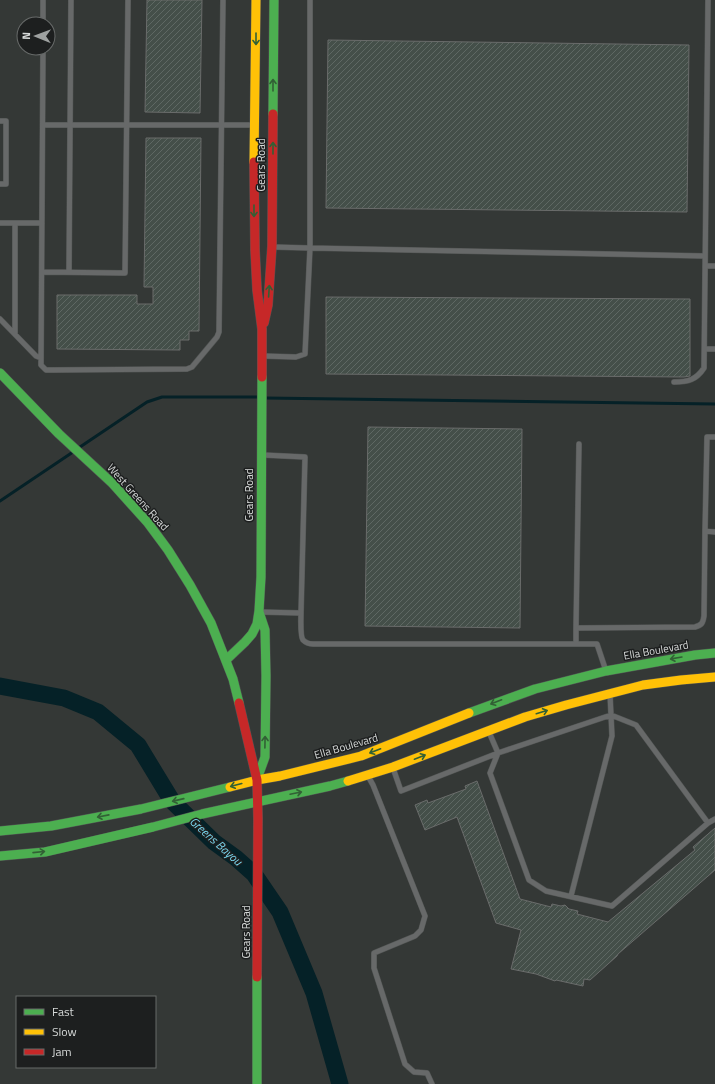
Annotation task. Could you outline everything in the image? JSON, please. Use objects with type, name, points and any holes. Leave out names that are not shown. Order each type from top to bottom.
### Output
[{"type":"main road","name":"Gears Road","points":[[256,0],[254,230],[258,308],[262,329],[261,577],[259,612],[254,632],[226,660],[233,679],[257,780],[257,1084]]},
{"type":"main road","name":"Gears Road","points":[[262,329],[268,305],[272,246],[274,0]]},
{"type":"main road","points":[[255,125],[273,124]]},
{"type":"main road","name":"West Greens Road","points":[[0,373],[59,434],[112,483],[143,518],[168,550],[190,585],[211,623],[226,660]]},
{"type":"main road","name":"Gears Road","points":[[257,780],[265,757],[266,676],[266,630],[259,612]]},
{"type":"main road","name":"Ella Boulevard","points":[[0,856],[45,852],[258,801],[330,786],[426,731],[484,719],[525,717],[566,704],[608,682],[695,655],[715,653]]},
{"type":"main road","name":"Ella Boulevard","points":[[0,831],[51,826],[141,809],[257,780],[280,776],[364,766],[393,767],[484,719],[535,689],[608,682],[643,685],[715,677]]},
{"type":"lane","points":[[43,0],[43,16]]},
{"type":"lane","points":[[69,272],[71,0]]},
{"type":"lane","points":[[42,272],[125,273],[128,0]]},
{"type":"lane","points":[[43,56],[41,365],[46,370],[186,369],[192,367],[219,332],[223,0]]},
{"type":"lane","points":[[262,356],[296,357],[305,354],[310,248],[310,0]]},
{"type":"lane","points":[[674,382],[685,382],[699,376],[704,368],[708,0]]},
{"type":"lane","points":[[0,121],[6,121],[6,184],[0,184]]},
{"type":"lane","points":[[42,125],[255,125]]},
{"type":"lane","points":[[0,223],[42,224]]},
{"type":"lane","points":[[15,223],[15,334]]},
{"type":"lane","points":[[272,246],[705,256]]},
{"type":"lane","points":[[705,266],[715,266]]},
{"type":"lane","points":[[0,319],[36,356],[41,358]]},
{"type":"lane","points":[[705,349],[715,349]]},
{"type":"lane","points":[[576,628],[695,627],[703,622],[707,437],[715,437]]},
{"type":"lane","points":[[576,644],[579,444]]},
{"type":"lane","points":[[261,455],[305,457],[301,613],[302,635],[303,640],[307,643],[597,644],[608,682],[612,736],[571,896]]},
{"type":"lane","points":[[705,532],[715,532]]},
{"type":"lane","points":[[259,612],[301,613]]},
{"type":"lane","points":[[393,767],[400,791],[498,753],[611,715],[636,725],[708,824]]},
{"type":"lane","points":[[484,719],[498,753],[490,773],[529,880],[546,891],[612,906],[715,819]]},
{"type":"lane","points":[[364,766],[425,916],[421,930],[415,936],[374,953],[374,968],[405,1064],[414,1072],[427,1073],[432,1084]]},
{"type":"building","points":[[147,0],[202,0],[200,113],[145,112]]},
{"type":"building","points":[[328,40],[689,45],[687,212],[326,208]]},
{"type":"building","points":[[146,138],[201,138],[199,331],[189,331],[189,340],[180,340],[180,350],[57,349],[57,295],[137,295],[137,304],[153,304],[153,287],[144,287]]},
{"type":"building","points":[[326,297],[690,299],[690,376],[326,374]]},
{"type":"building","points":[[368,427],[522,429],[520,628],[365,626]]},
{"type":"building","points":[[477,781],[520,899],[551,907],[552,904],[561,906],[565,905],[569,909],[578,911],[577,914],[608,922],[695,850],[693,847],[715,828],[715,870],[590,980],[584,979],[583,986],[555,981],[536,974],[511,969],[521,930],[496,923],[457,817],[425,830],[415,805],[427,800],[428,803],[466,789],[465,786]]},
{"type":"waterway","points":[[80,447],[147,402],[162,397],[257,397]]},
{"type":"waterway","points":[[265,398],[715,404]]},
{"type":"waterway","points":[[0,501],[73,452]]},
{"type":"waterway","name":"Greens Bayou","points":[[0,686],[64,698],[98,712],[138,745],[172,801],[214,842],[236,858],[254,874],[280,912],[314,993],[340,1084]]},
{"type":"traffic: fast","points":[[273,114],[274,0]]},
{"type":"traffic: fast","points":[[0,373],[59,434],[112,483],[148,523],[168,550],[211,623],[233,679],[239,703]]},
{"type":"traffic: fast","points":[[226,660],[252,634],[257,624],[259,611],[261,577],[262,377]]},
{"type":"traffic: fast","points":[[257,779],[265,757],[266,676],[265,630],[259,612]]},
{"type":"traffic: fast","points":[[469,713],[535,689],[606,671],[695,655],[715,653]]},
{"type":"traffic: fast","points":[[0,856],[45,852],[348,781]]},
{"type":"traffic: fast","points":[[0,831],[51,826],[141,809],[230,787]]},
{"type":"traffic: fast","points":[[257,977],[257,1084]]},
{"type":"traffic: slow","points":[[254,162],[256,0]]},
{"type":"traffic: slow","points":[[348,781],[393,767],[525,717],[566,705],[643,685],[715,677]]},
{"type":"traffic: slow","points":[[230,787],[361,756],[469,713]]},
{"type":"traffic: jam","points":[[264,323],[268,305],[272,246],[273,114]]},
{"type":"traffic: jam","points":[[254,162],[255,250],[257,290],[262,329],[262,377]]},
{"type":"traffic: jam","points":[[239,703],[257,780],[257,977]]}]
